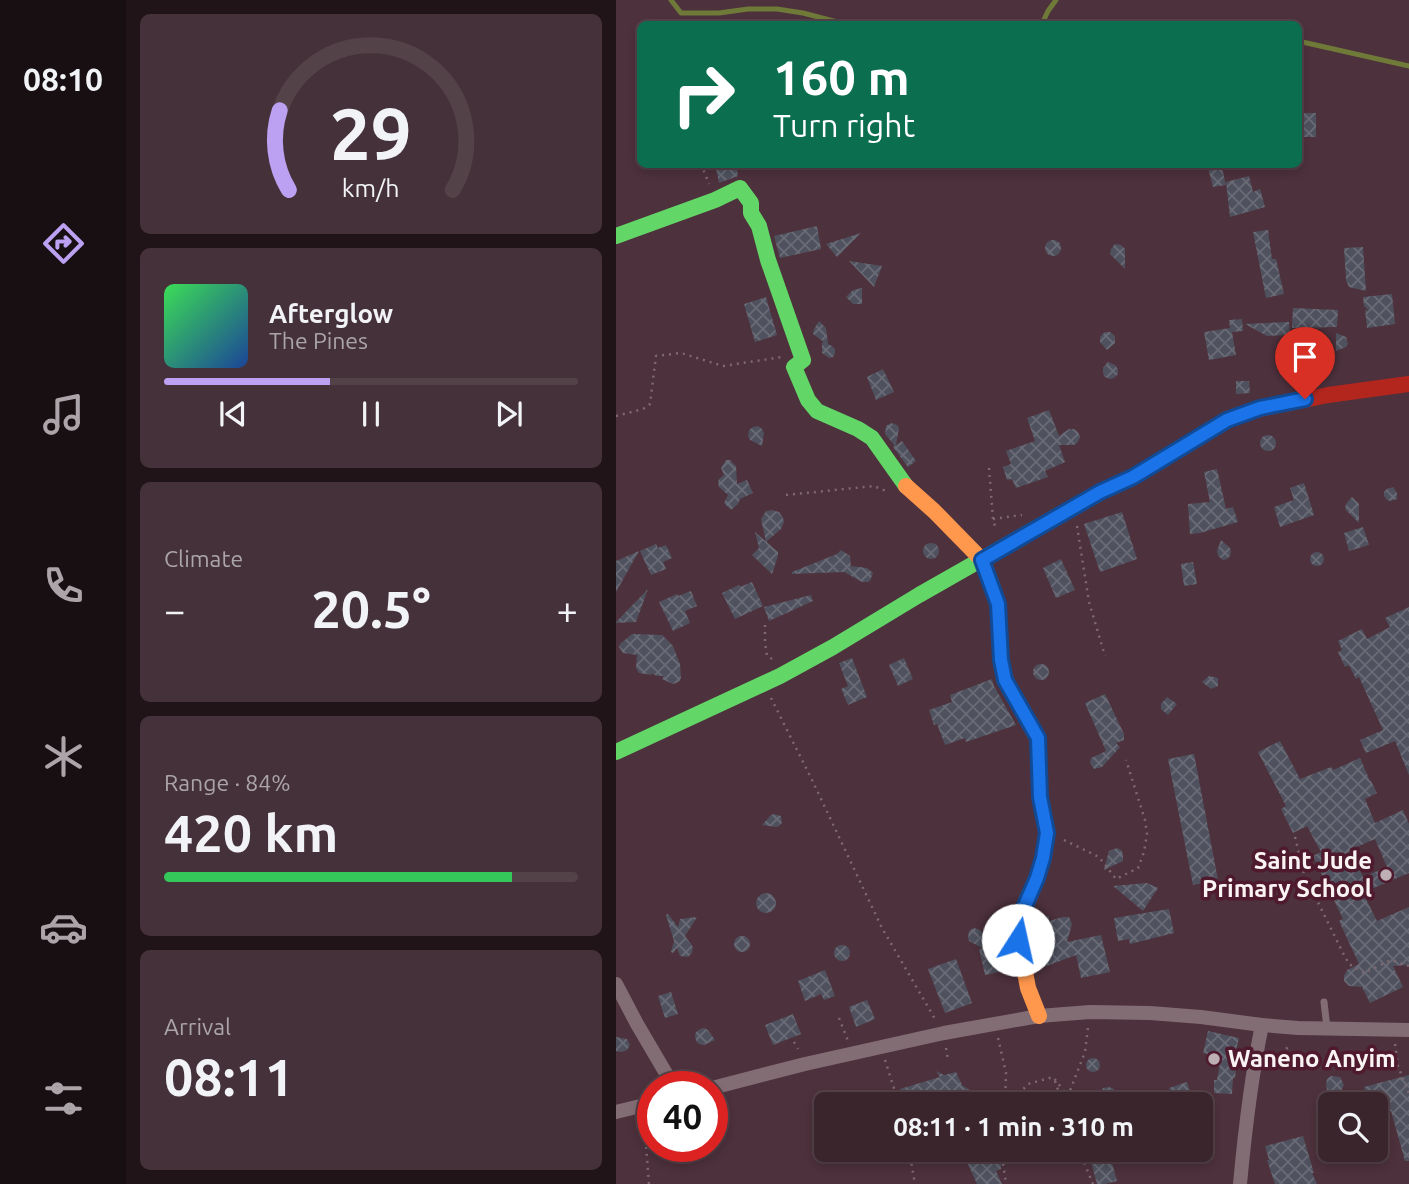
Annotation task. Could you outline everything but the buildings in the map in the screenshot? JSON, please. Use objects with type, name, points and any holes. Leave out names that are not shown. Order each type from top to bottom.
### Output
[{"type":"street","points":[[616,236],[715,200],[740,188],[751,203],[751,213],[759,226],[803,360],[794,367],[808,400],[824,415],[872,438],[907,488],[934,511],[982,560],[998,604],[1001,660],[1005,680],[1038,738],[1040,797],[1047,833],[1037,878],[1020,917],[1018,940],[1028,988],[1039,1016]]},
{"type":"street","points":[[616,752],[764,684],[833,647],[1100,492],[1133,477],[1227,420],[1260,408],[1393,384],[1409,384]]},
{"type":"street","points":[[616,984],[665,1071]]},
{"type":"street","points":[[728,1084],[944,1033],[1039,1016],[1090,1012],[1150,1013],[1298,1028],[1409,1030]]},
{"type":"street","points":[[1240,1184],[1243,1140],[1262,1025]]},
{"type":"street","points":[[616,1112],[637,1107]]},
{"type":"lane","points":[[1324,1002],[1327,1028]]},
{"type":"path","points":[[616,416],[643,409],[650,404],[656,356],[681,353],[723,366],[778,356],[803,360]]},
{"type":"path","points":[[989,468],[993,519],[998,536],[1005,547]]},
{"type":"path","points":[[786,495],[874,486],[888,491],[907,488]]},
{"type":"path","points":[[1073,509],[1089,603],[1105,656]]},
{"type":"path","points":[[993,519],[1033,514]]},
{"type":"path","points":[[765,625],[767,656],[774,660]]},
{"type":"path","points":[[764,684],[882,928],[944,1033],[948,1060]]},
{"type":"path","points":[[1047,833],[1099,858],[1116,879],[1138,868],[1147,834],[1126,760]]},
{"type":"path","points":[[1295,837],[1304,874],[1349,964],[1364,974],[1391,960],[1409,966]]},
{"type":"path","points":[[1053,1077],[1068,1096],[1085,1052],[1090,1012]]},
{"type":"path","points":[[839,1018],[853,1054]]},
{"type":"path","points":[[995,1023],[1006,1073],[1007,1092]]},
{"type":"path","points":[[1269,1062],[1285,1051],[1298,1028]]},
{"type":"path","points":[[1394,1030],[1398,1066],[1409,1094]]},
{"type":"path","points":[[883,1047],[895,1092]]},
{"type":"path","points":[[1020,1092],[1028,1084],[1053,1077]]},
{"type":"path","points":[[1053,1077],[1059,1092]]},
{"type":"path","points":[[647,1162],[649,1184]]},
{"type":"path","points":[[911,1162],[915,1184]]},
{"type":"path","points":[[1003,1162],[1006,1184]]},
{"type":"path","points":[[1084,1162],[1093,1184]]},
{"type":"waterway","points":[[671,0],[681,13],[777,9],[834,21]]},
{"type":"waterway","points":[[1043,21],[1056,0]]},
{"type":"waterway","points":[[1302,42],[1409,66]]},
{"type":"traffic: fast","points":[[616,236],[715,200],[740,188],[751,203],[751,213],[759,226],[803,360],[794,367],[808,400],[817,411],[872,438],[906,486]]},
{"type":"traffic: fast","points":[[616,752],[780,676],[1120,483]]},
{"type":"traffic: slow","points":[[906,486],[982,560],[998,605],[1001,660],[1005,680],[1038,739],[1040,797],[1047,833],[1037,878],[1020,917],[1019,940],[1028,988],[1039,1016]]},
{"type":"traffic: jam","points":[[1120,483],[1227,420],[1260,409],[1328,395],[1409,384]]},
{"type":"place","name":"Saint Jude Primary School","points":[[1386,875]]},
{"type":"place","name":"Waneno Anyim","points":[[1214,1059]]},
{"type":"route","points":[[1018,940],[1020,917],[1037,878],[1047,833],[1040,797],[1037,733],[1005,680],[1001,660],[998,604],[982,560],[1100,492],[1133,477],[1227,420],[1260,408],[1305,399]]}]
